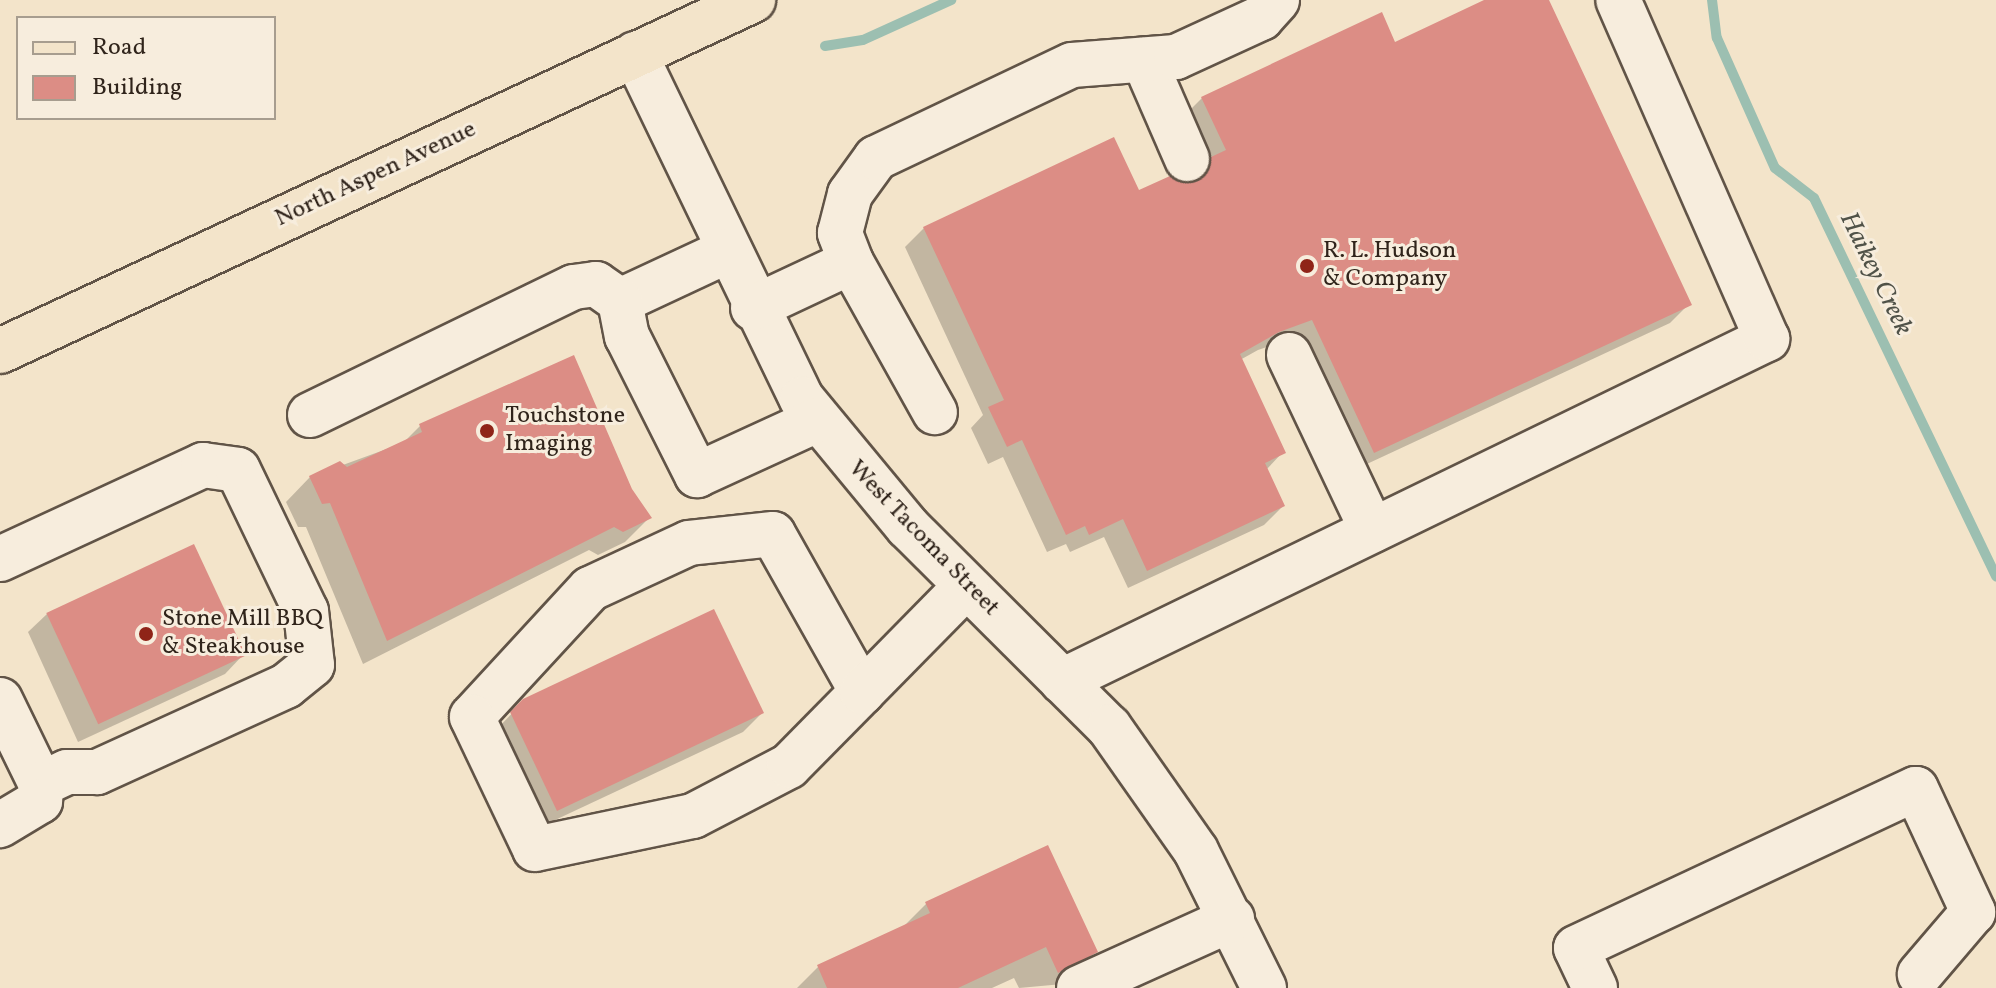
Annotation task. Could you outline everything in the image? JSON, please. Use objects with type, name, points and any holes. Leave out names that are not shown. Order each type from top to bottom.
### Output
[{"type":"main road","name":"North Aspen Avenue","points":[[0,351],[753,0]]},
{"type":"street","points":[[935,412],[851,262],[840,233],[850,194],[876,158],[1072,65],[1176,57],[1261,18],[1277,0]]},
{"type":"street","points":[[1062,681],[1767,339],[1618,0]]},
{"type":"street","name":"West Tacoma Street","points":[[635,54],[753,308],[817,420],[966,586],[1109,727],[1153,787],[1232,919],[1264,988]]},
{"type":"street","points":[[1144,60],[1187,159]]},
{"type":"street","points":[[620,301],[727,251]]},
{"type":"street","points":[[753,308],[851,262]]},
{"type":"street","points":[[310,415],[574,287],[596,284],[620,301],[627,336],[697,475],[817,420]]},
{"type":"street","points":[[1289,355],[1372,530]]},
{"type":"street","points":[[0,559],[203,465],[238,470],[306,611],[312,665],[286,686],[97,772],[67,772],[41,784]]},
{"type":"street","points":[[862,692],[773,534],[689,543],[590,589],[472,717],[535,849],[693,816],[789,766],[862,692],[966,586]]},
{"type":"street","points":[[0,700],[41,784],[40,801],[0,825]]},
{"type":"street","points":[[1595,988],[1576,948],[1916,789],[1973,912],[1912,983]]},
{"type":"street","points":[[1079,988],[1232,919]]},
{"type":"building","name":"R. L. Hudson & Company","points":[[1484,0],[1549,0],[1692,305],[1374,453],[1312,320],[1279,332],[1240,354],[1286,453],[1265,463],[1285,506],[1147,571],[1123,519],[1089,535],[1085,526],[1066,535],[1022,440],[1007,447],[988,407],[1004,400],[923,227],[1114,137],[1139,190],[1170,176],[1196,182],[1211,157],[1226,150],[1201,97],[1382,12],[1395,42]]},
{"type":"building","points":[[574,355],[632,489],[652,518],[623,532],[614,527],[387,641],[330,503],[322,504],[309,476],[340,461],[347,467],[422,432],[419,424]]},
{"type":"building","name":"Stone Mill BBQ & Steakhouse","points":[[194,544],[246,655],[98,724],[46,613]]},
{"type":"building","points":[[714,609],[764,713],[557,811],[510,712],[523,699]]},
{"type":"building","points":[[1048,845],[1098,952],[1058,973],[1046,947],[958,988],[827,988],[817,965],[930,913],[925,902]]},
{"type":"waterway","name":"Haikey Creek","points":[[825,46],[863,40],[951,0]]},
{"type":"waterway","name":"Haikey Creek","points":[[1712,0],[1717,38],[1775,168],[1814,198],[1996,577]]},
{"type":"place","name":"R. L. Hudson & Company","points":[[1307,266]]},
{"type":"place","name":"Touchstone Imaging","points":[[487,431]]},
{"type":"place","name":"Stone Mill BBQ & Steakhouse","points":[[146,634]]}]
